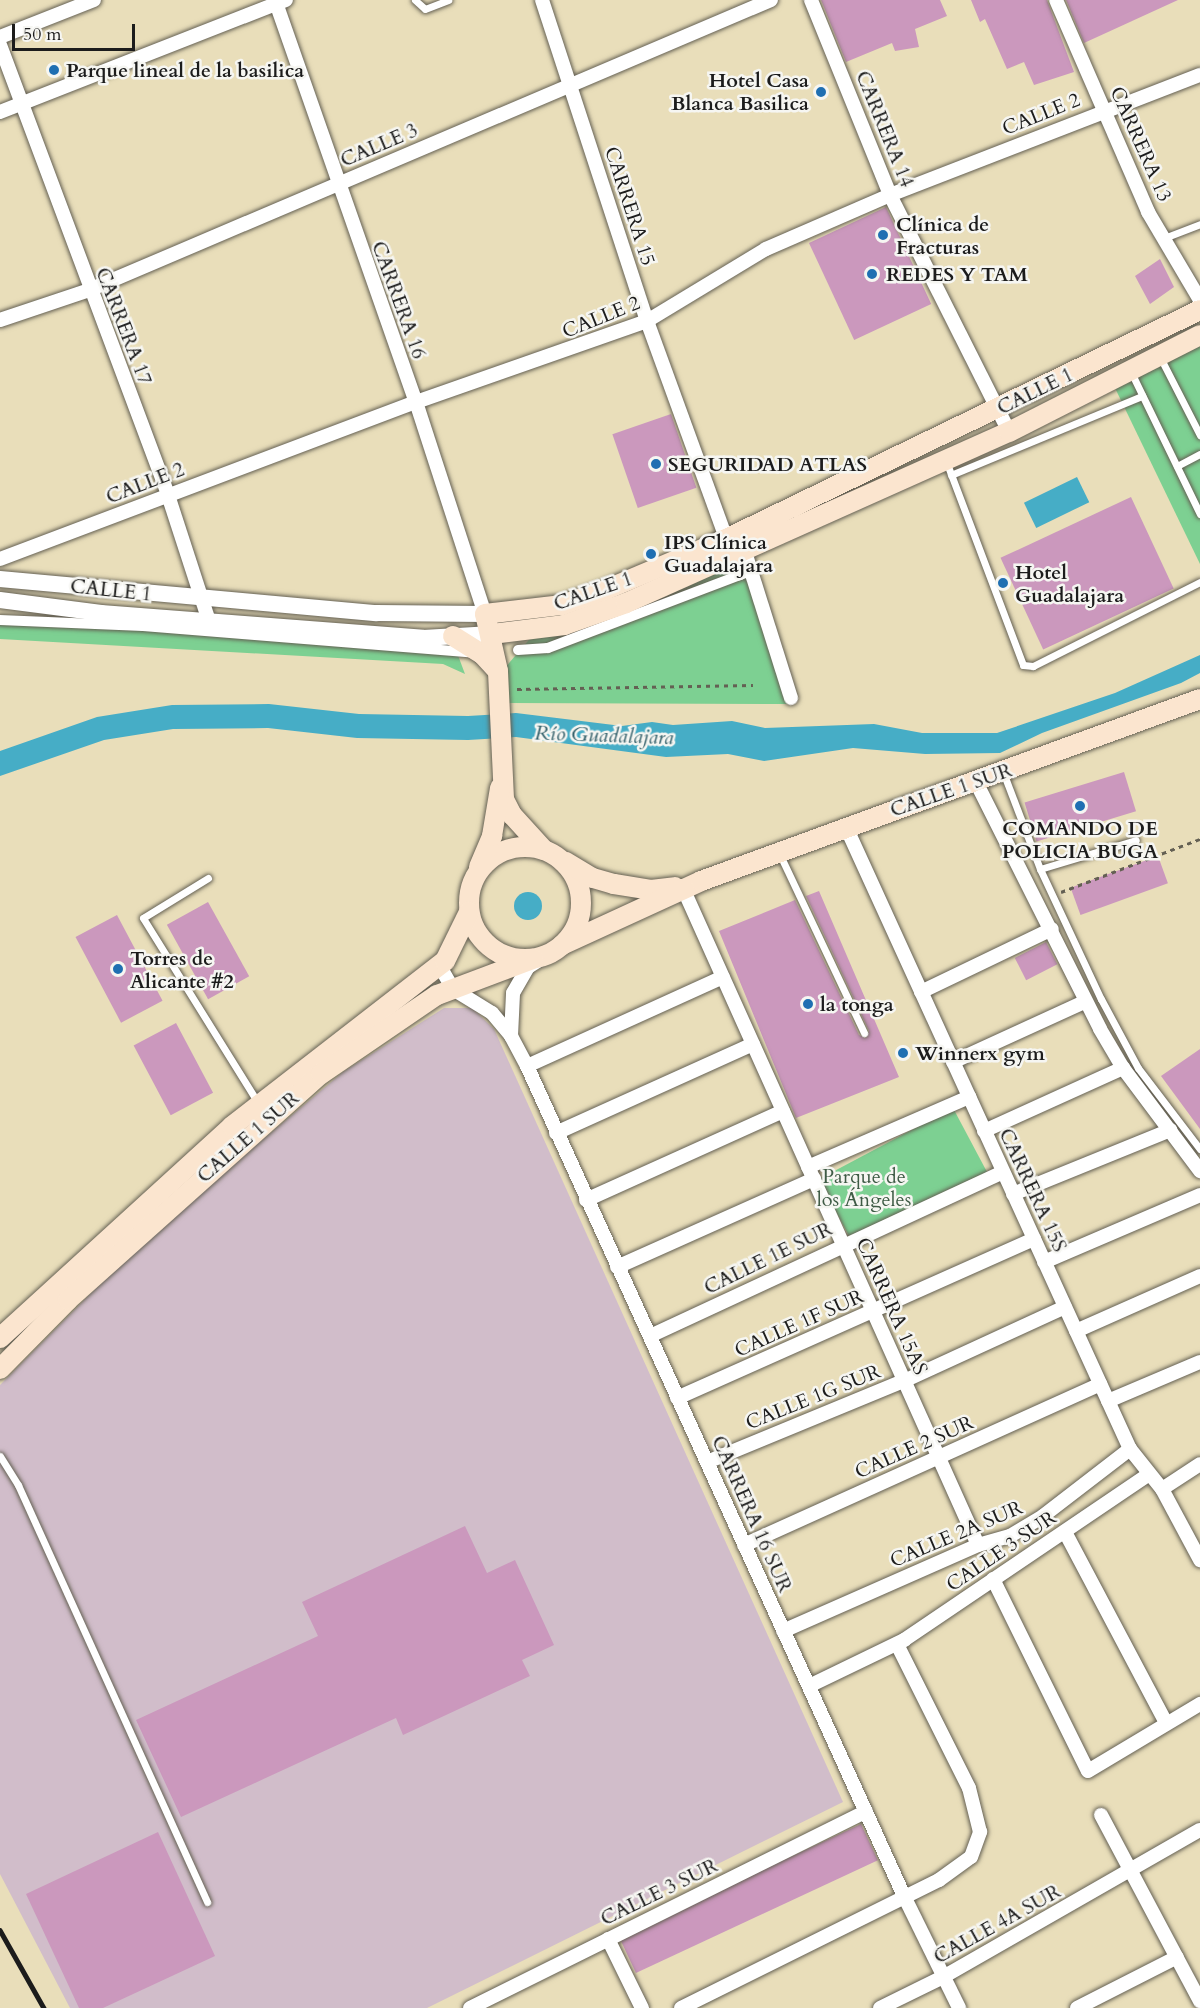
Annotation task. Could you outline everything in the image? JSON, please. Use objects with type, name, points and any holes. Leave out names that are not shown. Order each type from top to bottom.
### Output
[{"type":"main road","name":"CALLE 1","points":[[484,614],[562,604],[726,539],[998,410],[1200,310]]},
{"type":"main road","name":"CALLE 1","points":[[492,634],[546,629],[626,603],[743,560],[948,468],[1009,432],[1200,335]]},
{"type":"main road","points":[[484,614],[492,634],[499,673],[501,780],[492,836],[474,876],[469,912],[474,929],[485,944],[501,954],[548,953],[573,932],[581,904],[572,872],[512,816],[501,780]]},
{"type":"main road","points":[[499,673],[509,649],[521,636],[546,629]]},
{"type":"main road","points":[[453,636],[482,654],[499,673]]},
{"type":"main road","name":"CALLE 1 SUR","points":[[0,1369],[77,1292],[321,1074],[386,1028],[453,989],[548,953],[689,885],[1200,699]]},
{"type":"main road","points":[[474,876],[495,855],[510,848],[553,854]]},
{"type":"main road","name":"CALLE 1 SUR","points":[[553,854],[593,878],[614,884],[651,890],[689,885]]},
{"type":"main road","name":"CALLE 1 SUR","points":[[0,1338],[259,1105],[446,962],[469,912]]},
{"type":"street","points":[[0,37],[94,0]]},
{"type":"street","name":"CARRERA 15","points":[[542,0],[647,321],[726,539],[743,560],[791,698]]},
{"type":"street","name":"CALLE 3","points":[[0,320],[89,290],[571,87],[771,0]]},
{"type":"street","name":"CARRERA 14","points":[[811,0],[890,195],[1009,432]]},
{"type":"street","name":"CARRERA 13","points":[[1056,0],[1103,110],[1164,238],[1200,300]]},
{"type":"street","points":[[0,112],[279,1]]},
{"type":"street","name":"CARRERA 16","points":[[279,1],[337,184],[416,402],[484,614]]},
{"type":"street","name":"CARRERA 17","points":[[0,45],[89,290],[168,495],[208,621]]},
{"type":"street","name":"CALLE 2","points":[[0,559],[416,402],[647,321],[766,249],[890,195],[1103,110],[1200,75]]},
{"type":"street","points":[[518,650],[548,648],[743,560]]},
{"type":"street","name":"CALLE 1","points":[[0,579],[387,614],[484,614]]},
{"type":"street","name":"CALLE 1","points":[[0,600],[208,621],[423,638],[492,634]]},
{"type":"street","points":[[0,620],[143,626],[482,654]]},
{"type":"street","points":[[976,782],[1052,929],[1084,1002],[1123,1068],[1200,1171]]},
{"type":"street","name":"CARRERA 15S","points":[[846,827],[1130,1449],[1148,1475],[1162,1489],[1200,1560]]},
{"type":"street","name":"CARRERA 15AS","points":[[689,885],[723,977],[978,1545]]},
{"type":"street","points":[[921,992],[1052,929]]},
{"type":"street","name":"CARRERA 16 SUR","points":[[511,1036],[513,993],[528,967],[548,953]]},
{"type":"street","points":[[446,962],[442,970],[453,989]]},
{"type":"street","points":[[526,1066],[723,977]]},
{"type":"street","name":"CARRERA 16 SUR","points":[[453,989],[483,1005],[511,1036],[526,1066],[904,1896],[959,2008]]},
{"type":"street","points":[[953,1062],[1084,1002]]},
{"type":"street","points":[[556,1133],[753,1044]]},
{"type":"street","points":[[984,1131],[1123,1068]]},
{"type":"street","points":[[617,1267],[969,1097]]},
{"type":"street","points":[[586,1200],[783,1111]]},
{"type":"street","points":[[1013,1194],[1171,1130]]},
{"type":"street","name":"CALLE 1E SUR","points":[[650,1336],[843,1244],[1003,1172]]},
{"type":"street","points":[[1044,1262],[1200,1195]]},
{"type":"street","name":"CALLE 1F SUR","points":[[677,1398],[1034,1239]]},
{"type":"street","points":[[1076,1331],[1200,1276]]},
{"type":"street","name":"CALLE 1G SUR","points":[[707,1462],[904,1381],[1065,1307]]},
{"type":"street","points":[[1108,1401],[1200,1362]]},
{"type":"street","name":"CALLE 2 SUR","points":[[744,1545],[1100,1384]]},
{"type":"street","name":"CALLE 2A SUR","points":[[783,1631],[978,1545],[999,1541],[1027,1527],[1130,1449]]},
{"type":"street","points":[[1162,1489],[1200,1464]]},
{"type":"street","name":"CALLE 3 SUR","points":[[809,1686],[897,1644],[1148,1475]]},
{"type":"street","points":[[1065,1532],[1166,1724]]},
{"type":"street","points":[[993,1579],[1088,1771],[1200,1704]]},
{"type":"street","points":[[681,2008],[939,1880],[971,1857],[980,1832],[969,1788],[897,1644]]},
{"type":"street","name":"CALLE 3 SUR","points":[[470,2008],[866,1811]]},
{"type":"street","points":[[1101,1815],[1200,2001]]},
{"type":"street","name":"CALLE 4A SUR","points":[[880,2008],[943,1977],[1200,1830]]},
{"type":"street","points":[[608,1939],[642,2008]]},
{"type":"street","points":[[1077,2008],[1178,1957]]},
{"type":"lane","points":[[415,0],[425,9],[448,0]]},
{"type":"lane","points":[[1164,238],[1200,224]]},
{"type":"lane","points":[[1160,357],[1200,435]]},
{"type":"lane","points":[[1131,372],[1198,505],[1200,514]]},
{"type":"lane","points":[[1142,396],[948,468],[1023,665],[1033,666],[1200,582]]},
{"type":"lane","points":[[1177,466],[1200,454]]},
{"type":"lane","points":[[1003,772],[1040,868],[1138,1068],[1200,1149]]},
{"type":"lane","points":[[1040,868],[1136,840]]},
{"type":"lane","points":[[779,853],[864,1033]]},
{"type":"lane","points":[[208,878],[143,918],[259,1105]]},
{"type":"lane","points":[[0,1456],[18,1485],[207,1902]]},
{"type":"path","points":[[518,689],[753,685]]},
{"type":"path","points":[[1053,895],[1200,839]]},
{"type":"shaded area","points":[[444,1008],[472,1008],[494,1029],[843,1802],[427,2008],[70,2008],[0,1874],[0,1385],[113,1271],[254,1147],[343,1072]]},
{"type":"green space","points":[[1200,342],[1200,564],[1115,388]]},
{"type":"green space","points":[[741,553],[787,704],[506,703],[504,669],[533,635]]},
{"type":"green space","points":[[0,615],[456,650],[465,674],[443,664],[0,639]]},
{"type":"green space","name":"Parque de los Ángeles","points":[[953,1108],[987,1172],[853,1244],[819,1179]]},
{"type":"water","points":[[1077,477],[1089,502],[1036,528],[1024,503]]},
{"type":"water","name":"Río Guadalajara","points":[[1200,655],[1200,673],[1181,683],[1042,733],[1000,753],[925,754],[853,748],[764,761],[728,754],[666,757],[516,737],[468,740],[357,738],[268,728],[173,729],[104,740],[0,776],[0,751],[97,717],[172,705],[269,704],[359,714],[468,716],[516,713],[622,726],[652,722],[673,725],[732,721],[765,728],[874,724],[922,733],[997,733],[1115,693]]},
{"type":"water","points":[[528,892],[538,896],[542,906],[538,916],[528,920],[518,916],[514,906],[518,896]]},
{"type":"building","points":[[821,0],[940,0],[947,16],[915,29],[919,47],[895,51],[892,43],[846,62]]},
{"type":"building","points":[[971,0],[1047,0],[1074,72],[1034,85],[1024,62],[1007,69],[985,19],[980,22]]},
{"type":"building","points":[[1066,0],[1178,0],[1084,43]]},
{"type":"building","name":"REDES Y TAM","points":[[886,207],[931,304],[854,340],[809,243]]},
{"type":"building","points":[[1160,259],[1174,287],[1150,304],[1135,276]]},
{"type":"building","name":"SEGURIDAD ATLAS","points":[[671,414],[696,488],[638,508],[612,434]]},
{"type":"building","points":[[1131,497],[1174,589],[1043,649],[1000,558]]},
{"type":"building","name":"COMANDO DE POLICIA BUGA","points":[[1124,772],[1136,811],[1037,842],[1025,802]]},
{"type":"building","points":[[1158,856],[1168,883],[1081,915],[1071,888]]},
{"type":"building","name":"la tonga","points":[[819,891],[899,1077],[796,1118],[719,931],[795,900],[859,1035],[866,1038],[869,1031],[806,896]]},
{"type":"building","points":[[208,902],[249,976],[208,999],[167,925]]},
{"type":"building","name":"Torres de Alicante #2","points":[[117,915],[163,1001],[121,1023],[76,937]]},
{"type":"building","points":[[1046,942],[1057,964],[1026,980],[1015,958]]},
{"type":"building","points":[[176,1023],[213,1093],[171,1115],[134,1046]]},
{"type":"building","points":[[1200,1049],[1200,1129],[1161,1076]]},
{"type":"building","points":[[465,1526],[487,1573],[515,1560],[554,1645],[522,1660],[530,1676],[403,1735],[396,1718],[181,1817],[136,1720],[318,1636],[302,1602]]},
{"type":"building","points":[[861,1824],[878,1860],[636,1973],[619,1937]]},
{"type":"building","points":[[158,1832],[215,1956],[103,2008],[79,2008],[26,1894]]},
{"type":"railway","points":[[0,1930],[44,2008]]},
{"type":"place","name":"Parque lineal de la basilica","points":[[54,70]]},
{"type":"place","name":"Hotel Casa Blanca Basilica","points":[[821,92]]},
{"type":"place","name":"Clínica de Fracturas","points":[[883,235]]},
{"type":"place","name":"REDES Y TAM","points":[[872,274]]},
{"type":"place","name":"SEGURIDAD ATLAS","points":[[656,464]]},
{"type":"place","name":"IPS Clínica Guadalajara","points":[[651,554]]},
{"type":"place","name":"Hotel Guadalajara","points":[[1003,583]]},
{"type":"place","name":"COMANDO DE POLICIA BUGA","points":[[1080,806]]},
{"type":"place","name":"Torres de Alicante #2","points":[[118,969]]},
{"type":"place","name":"la tonga","points":[[808,1004]]},
{"type":"place","name":"Winnerx gym","points":[[903,1053]]}]
